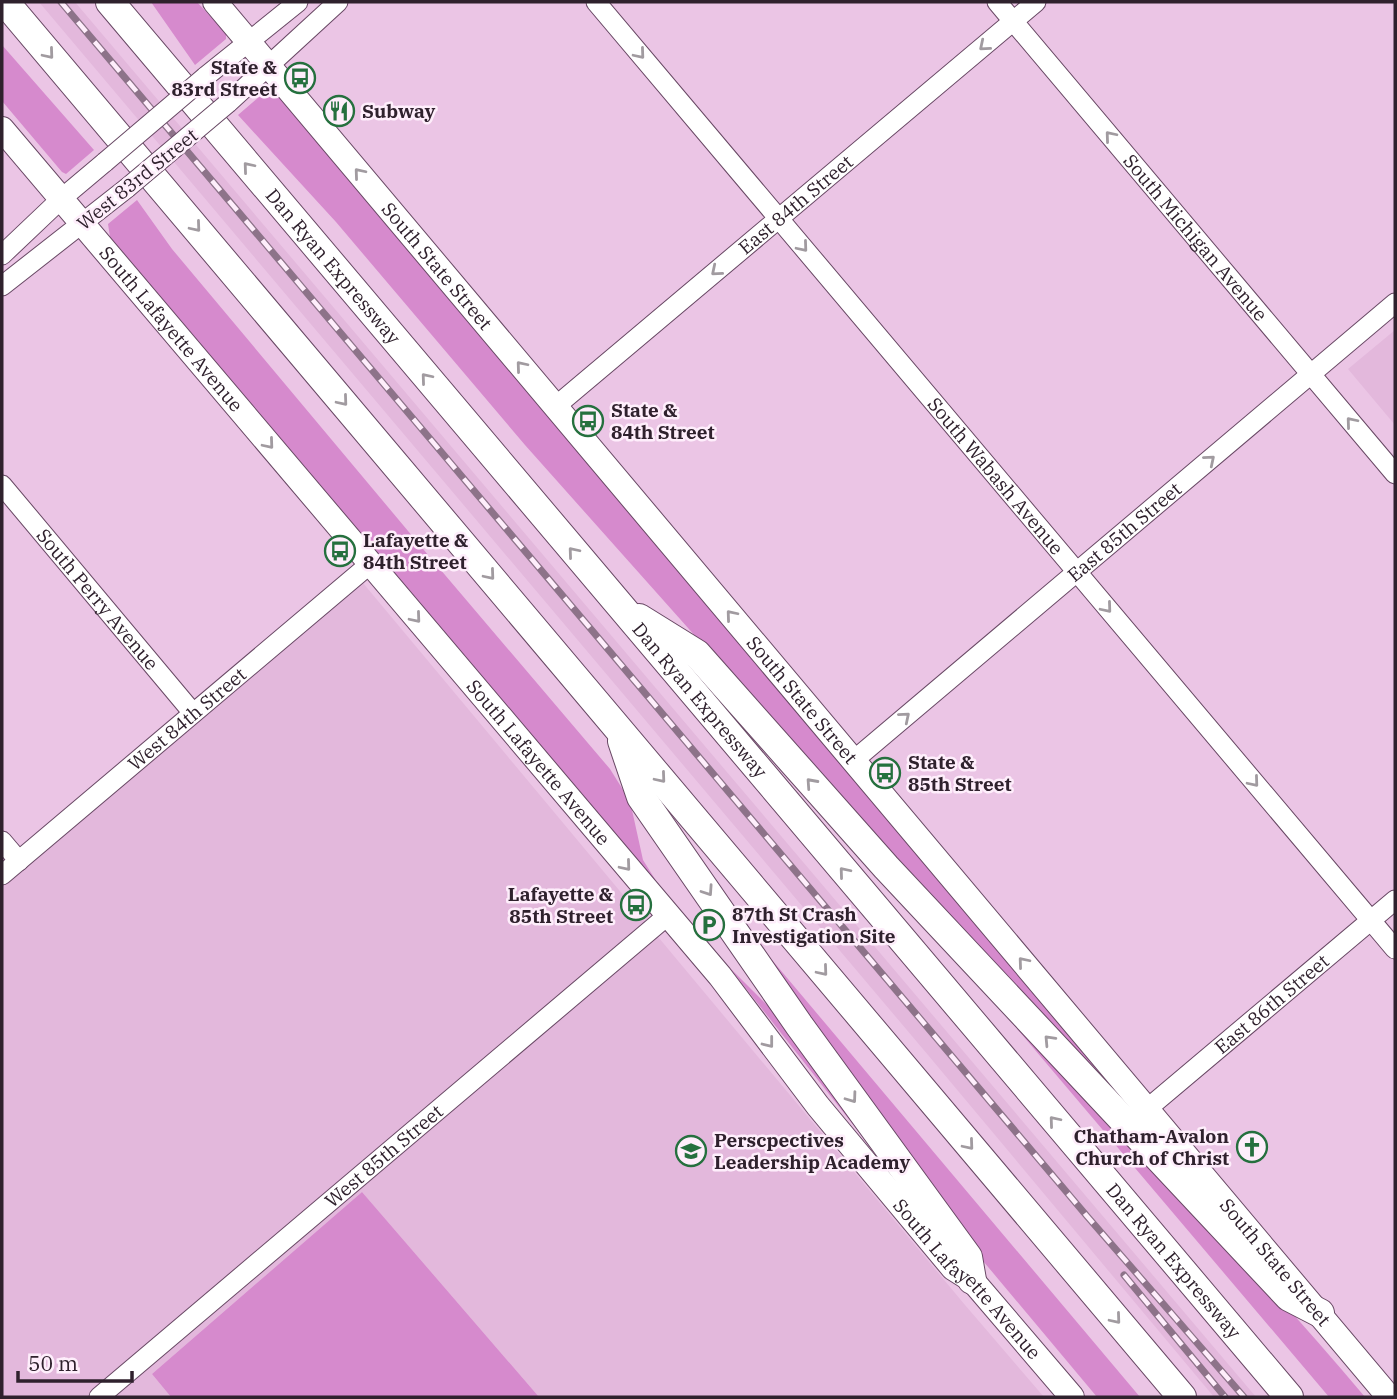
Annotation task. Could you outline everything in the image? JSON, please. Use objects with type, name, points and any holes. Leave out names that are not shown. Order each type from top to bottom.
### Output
[{"type":"highway","points":[[5,2],[1182,1397]]},
{"type":"highway","name":"Dan Ryan Expressway","points":[[110,2],[1289,1397]]},
{"type":"highway","points":[[617,604],[697,654],[886,867],[1289,1297],[1320,1313]]},
{"type":"highway","points":[[617,726],[641,797],[807,1036],[968,1256],[972,1280]]},
{"type":"main road","name":"South State Street","points":[[215,2],[1389,1397]]},
{"type":"main road","name":"South Lafayette Avenue","points":[[2,129],[720,976],[818,1106],[953,1268],[972,1280],[1072,1397]]},
{"type":"street","name":"West 83rd Street","points":[[2,255],[61,199],[298,2]]},
{"type":"street","name":"West 83rd Street","points":[[2,286],[127,188],[228,103],[338,2]]},
{"type":"street","name":"South Wabash Avenue","points":[[596,2],[1395,949]]},
{"type":"street","name":"South Michigan Avenue","points":[[997,2],[1395,474]]},
{"type":"street","name":"East 84th Street","points":[[556,406],[1036,2]]},
{"type":"street","name":"East 85th Street","points":[[853,761],[1395,303]]},
{"type":"street","name":"South Perry Avenue","points":[[2,485],[193,713]]},
{"type":"street","name":"West 84th Street","points":[[2,875],[370,564]]},
{"type":"street","points":[[2,841],[19,861]]},
{"type":"street","name":"East 86th Street","points":[[1147,1109],[1395,900]]},
{"type":"street","name":"West 85th Street","points":[[99,1397],[667,916]]},
{"type":"shaded area","points":[[39,2],[75,2],[1256,1397],[1214,1397]]},
{"type":"shaded area","points":[[151,2],[197,2],[226,33],[226,39],[195,65]]},
{"type":"shaded area","points":[[2,45],[94,150],[66,174],[2,101]]},
{"type":"shaded area","points":[[273,90],[1176,1158],[851,811],[525,445],[336,222],[238,115],[266,91]]},
{"type":"shaded area","points":[[137,200],[172,249],[610,769],[630,801],[643,860],[658,884],[110,237],[108,224]]},
{"type":"shaded area","points":[[1395,330],[1395,425],[1348,369]]},
{"type":"shaded area","points":[[353,571],[1044,1397],[539,1397],[362,1192],[152,1374],[171,1397],[2,1397],[2,869]]},
{"type":"shaded area","points":[[772,960],[1140,1397],[1097,1397],[968,1243],[767,964]]},
{"type":"shaded area","points":[[729,967],[800,1038],[903,1188]]},
{"type":"shaded area","points":[[991,998],[1182,1194],[1321,1345],[1365,1397],[1329,1397]]},
{"type":"shaded area","points":[[362,1192],[539,1397],[171,1397],[152,1374]]},
{"type":"railway","points":[[61,2],[1086,1215],[1244,1397]]},
{"type":"railway","points":[[1124,1275],[1225,1397]]},
{"type":"place","name":"State & 83rd Street","points":[[300,78]]},
{"type":"place","name":"Subway","points":[[339,111]]},
{"type":"place","name":"State & 84th Street","points":[[588,421]]},
{"type":"place","name":"Lafayette & 84th Street","points":[[340,551]]},
{"type":"place","name":"State & 85th Street","points":[[885,773]]},
{"type":"place","name":"Lafayette & 85th Street","points":[[636,905]]},
{"type":"place","name":"87th St Crash Investigation Site","points":[[709,925]]},
{"type":"place","name":"Chatham-Avalon Church of Christ","points":[[1252,1147]]},
{"type":"place","name":"Perscpectives Leadership Academy","points":[[691,1151]]}]
